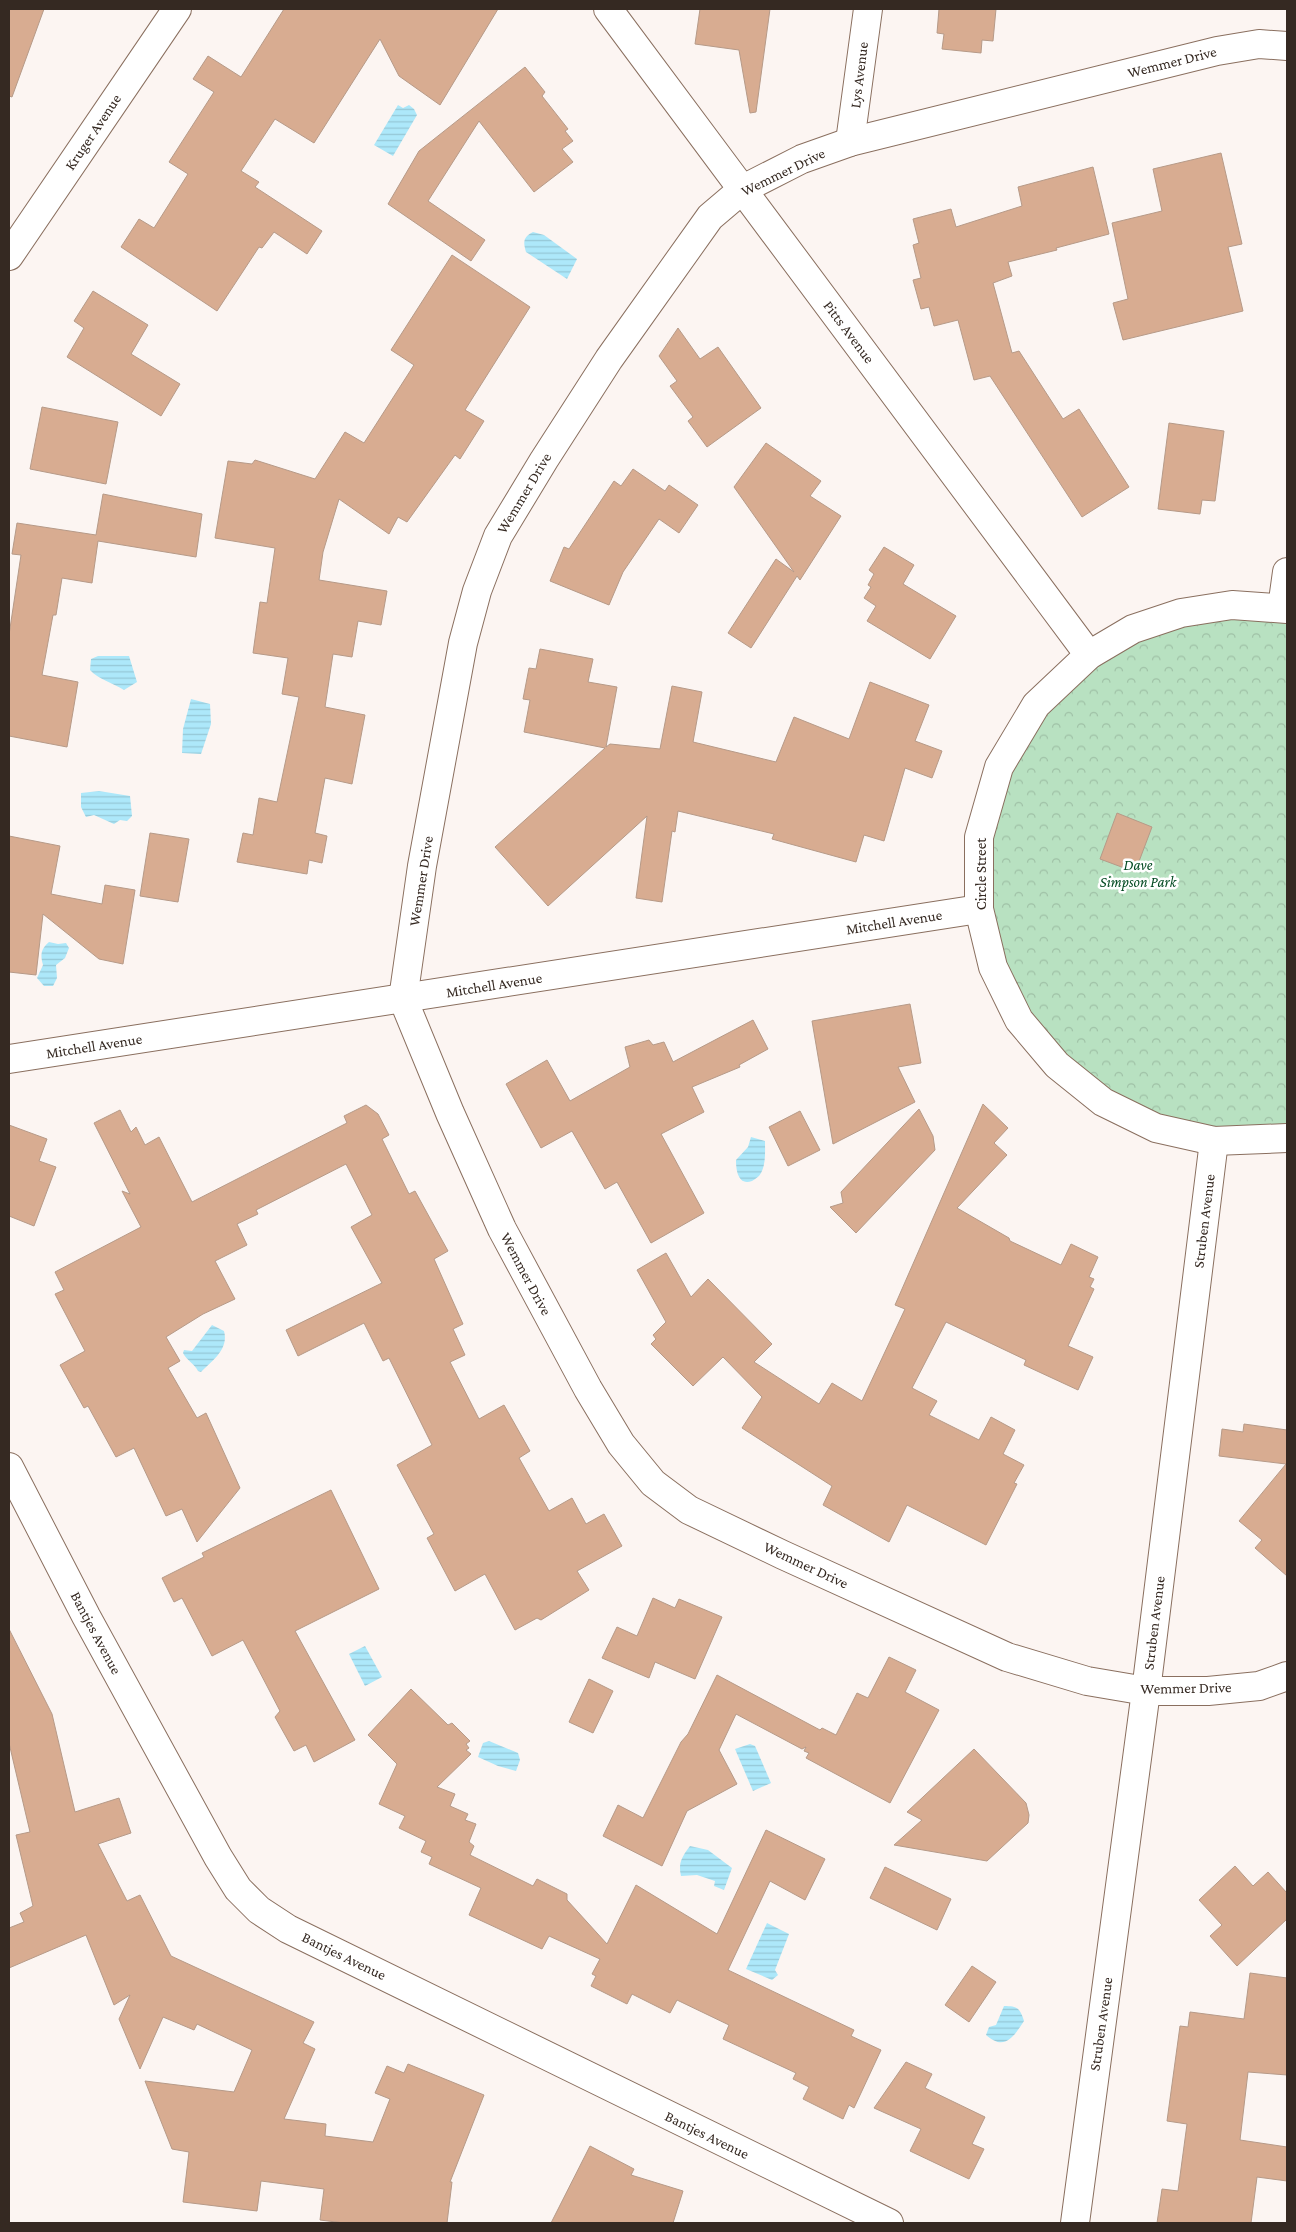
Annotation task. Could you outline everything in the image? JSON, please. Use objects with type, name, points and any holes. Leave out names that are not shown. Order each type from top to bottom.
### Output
[{"type":"street","name":"Kruger Avenue","points":[[9,256],[177,9]]},
{"type":"street","name":"Pitts Avenue","points":[[608,9],[1089,655]]},
{"type":"street","name":"Lys Avenue","points":[[850,142],[868,9]]},
{"type":"street","name":"Wemmer Drive","points":[[1287,46],[1259,44],[1216,51],[850,142],[802,159],[743,189],[710,217],[609,359],[498,536],[477,591],[463,642],[422,866],[403,999],[450,1113],[502,1229],[588,1389],[621,1444],[653,1483],[689,1510],[1007,1657],[1087,1681],[1146,1691],[1208,1691],[1259,1686],[1287,1676]]},
{"type":"street","points":[[1285,608],[1287,572]]},
{"type":"street","name":"Circle Street","points":[[1285,608],[1232,605],[1181,613],[1133,629],[1089,655],[1036,705],[999,767],[979,837],[979,909],[993,967],[1019,1020],[1057,1065],[1103,1102],[1156,1128],[1214,1141],[1287,1138]]},
{"type":"street","name":"Mitchell Avenue","points":[[9,1060],[979,909]]},
{"type":"street","name":"Struben Avenue","points":[[1075,2223],[1146,1691],[1214,1141]]},
{"type":"street","name":"Bantjes Avenue","points":[[9,1468],[91,1624],[218,1857],[238,1890],[259,1910],[288,1929],[868,2215],[889,2223]]},
{"type":"green space","name":"Dave Simpson Park","points":[[1223,618],[1287,621],[1287,1127],[1209,1129],[1172,1121],[1104,1090],[1075,1067],[1026,1009],[1009,976],[990,903],[992,828],[1001,792],[1036,725],[1072,683],[1118,651],[1169,628]]},
{"type":"water","points":[[398,105],[403,108],[409,105],[417,115],[393,156],[374,145]]},
{"type":"water","points":[[533,232],[544,235],[577,259],[567,279],[526,252],[525,240]]},
{"type":"water","points":[[98,656],[129,656],[137,682],[124,690],[97,676],[90,670],[91,659]]},
{"type":"water","points":[[191,699],[210,704],[211,724],[201,754],[182,753],[183,729]]},
{"type":"water","points":[[99,791],[130,796],[132,816],[127,821],[120,820],[114,824],[94,815],[86,817],[81,807],[81,793]]},
{"type":"water","points":[[49,942],[66,943],[69,948],[65,958],[56,965],[57,978],[53,986],[44,986],[37,978],[43,965],[42,952]]},
{"type":"water","points":[[751,1137],[765,1141],[765,1157],[764,1166],[760,1174],[757,1178],[747,1182],[739,1176],[736,1160],[748,1147]]},
{"type":"water","points":[[212,1325],[224,1331],[224,1343],[219,1354],[201,1372],[183,1353],[184,1350],[192,1351]]},
{"type":"water","points":[[365,1646],[382,1677],[365,1686],[349,1654]]},
{"type":"water","points":[[489,1741],[518,1753],[520,1760],[516,1771],[498,1766],[478,1757],[483,1743]]},
{"type":"water","points":[[750,1744],[755,1746],[771,1783],[753,1791],[735,1749]]},
{"type":"water","points":[[690,1846],[708,1850],[732,1868],[724,1890],[714,1886],[715,1881],[697,1875],[681,1876],[681,1860]]},
{"type":"water","points":[[767,1923],[789,1934],[775,1970],[778,1975],[772,1980],[746,1969]]},
{"type":"water","points":[[1004,2006],[1017,2009],[1024,2021],[1013,2037],[1004,2042],[999,2042],[986,2035],[989,2027],[996,2025]]},
{"type":"building","points":[[9,9],[44,9],[12,97],[9,96]]},
{"type":"building","points":[[284,9],[498,9],[440,105],[399,76],[380,39],[314,143],[275,119],[241,171],[259,182],[255,187],[322,231],[307,254],[274,232],[262,248],[259,247],[217,311],[121,247],[139,219],[154,228],[188,174],[169,162],[214,92],[193,79],[208,56],[241,77]]},
{"type":"building","points":[[700,9],[770,9],[756,112],[750,113],[739,50],[695,44]]},
{"type":"building","points":[[939,9],[996,9],[993,41],[982,40],[981,53],[942,49],[944,34],[937,33]]},
{"type":"building","points":[[525,67],[545,92],[542,96],[568,129],[565,131],[573,141],[562,149],[573,162],[534,192],[479,121],[428,201],[485,240],[471,261],[388,204],[419,151]]},
{"type":"building","points":[[1221,153],[1242,244],[1228,247],[1243,311],[1123,340],[1113,303],[1128,299],[1112,223],[1162,211],[1153,169]]},
{"type":"building","points":[[1093,167],[1109,234],[1056,248],[1057,250],[1008,262],[1012,276],[993,283],[1012,353],[1019,351],[1063,419],[1079,409],[1129,487],[1082,517],[990,376],[974,380],[958,320],[934,326],[929,307],[921,309],[913,280],[921,278],[913,245],[919,243],[913,219],[951,209],[956,227],[1022,206],[1018,187]]},
{"type":"building","points":[[452,255],[530,307],[465,410],[484,421],[460,459],[455,455],[407,522],[398,517],[389,534],[339,499],[323,552],[319,580],[387,591],[381,625],[358,621],[352,657],[333,654],[325,707],[365,715],[352,784],[325,778],[315,833],[327,836],[322,863],[309,860],[307,874],[237,862],[243,833],[253,835],[259,798],[277,802],[299,697],[282,694],[288,658],[253,653],[260,602],[267,603],[275,548],[215,538],[228,461],[252,464],[255,460],[315,479],[345,432],[364,443],[414,365],[391,350]]},
{"type":"building","points":[[93,291],[148,325],[131,354],[180,384],[161,416],[67,357],[84,328],[74,321]]},
{"type":"building","points":[[678,328],[700,359],[718,347],[761,408],[707,447],[688,421],[693,417],[670,386],[677,381],[659,356]]},
{"type":"building","points":[[42,407],[118,422],[106,484],[30,469]]},
{"type":"building","points":[[1169,423],[1224,431],[1215,501],[1202,500],[1200,514],[1158,509]]},
{"type":"building","points":[[766,443],[821,481],[810,496],[841,516],[800,580],[797,576],[751,648],[728,633],[776,559],[794,572],[734,487]]},
{"type":"building","points":[[633,469],[665,491],[669,485],[698,505],[679,533],[659,519],[623,572],[609,605],[550,581],[564,547],[569,549],[614,481],[621,486]]},
{"type":"building","points":[[103,494],[202,514],[196,557],[98,541],[92,583],[62,578],[56,615],[53,615],[42,675],[78,682],[67,747],[9,736],[9,635],[21,555],[12,554],[17,523],[96,535]]},
{"type":"building","points":[[884,547],[914,565],[903,584],[956,616],[930,659],[867,621],[876,606],[864,598],[871,587],[868,585],[874,574],[869,570]]},
{"type":"building","points":[[540,649],[593,659],[588,682],[617,687],[606,747],[610,744],[660,749],[672,686],[702,692],[693,742],[776,762],[794,717],[849,739],[870,682],[929,705],[915,741],[942,751],[932,778],[905,768],[884,841],[864,835],[856,862],[772,839],[774,834],[678,811],[675,832],[672,831],[662,902],[636,898],[647,816],[548,906],[495,847],[605,748],[524,732],[530,700],[523,699],[529,668],[536,669]]},
{"type":"building","points":[[1117,813],[1152,827],[1135,872],[1100,859]]},
{"type":"building","points":[[150,833],[189,839],[178,902],[140,896]]},
{"type":"building","points":[[9,836],[60,846],[51,894],[102,904],[105,885],[135,890],[123,964],[99,959],[43,914],[36,975],[9,972]]},
{"type":"building","points":[[910,1004],[921,1063],[898,1067],[915,1102],[833,1144],[812,1021]]},
{"type":"building","points":[[753,1020],[768,1049],[739,1065],[740,1067],[692,1087],[704,1112],[661,1134],[704,1213],[651,1243],[617,1182],[605,1189],[572,1131],[541,1148],[506,1084],[547,1060],[570,1101],[630,1067],[625,1047],[649,1040],[653,1045],[664,1042],[673,1062]]},
{"type":"building","points":[[983,1104],[1008,1128],[994,1143],[1007,1155],[957,1208],[1009,1238],[1010,1241],[1061,1265],[1071,1244],[1098,1257],[1089,1277],[1094,1279],[1090,1287],[1094,1289],[1068,1346],[1093,1357],[1078,1390],[1024,1365],[1026,1360],[946,1322],[912,1388],[937,1401],[929,1415],[979,1440],[991,1417],[1015,1430],[1003,1454],[1024,1465],[1014,1483],[1017,1484],[986,1545],[907,1505],[889,1542],[823,1505],[832,1486],[742,1428],[762,1397],[723,1357],[693,1386],[651,1344],[656,1339],[653,1335],[666,1322],[637,1270],[666,1253],[691,1297],[708,1279],[772,1344],[754,1362],[819,1404],[832,1383],[862,1401],[905,1309],[895,1305]]},
{"type":"building","points":[[366,1105],[378,1114],[389,1135],[382,1139],[409,1194],[415,1191],[448,1251],[434,1259],[463,1324],[453,1329],[465,1355],[450,1362],[479,1419],[504,1405],[530,1451],[519,1458],[549,1511],[572,1498],[586,1524],[604,1514],[622,1546],[577,1571],[589,1590],[541,1620],[537,1618],[515,1630],[485,1574],[455,1591],[427,1538],[434,1534],[397,1465],[432,1445],[389,1358],[383,1361],[364,1323],[298,1356],[286,1330],[382,1283],[351,1227],[372,1215],[346,1164],[256,1210],[258,1214],[237,1224],[247,1245],[215,1261],[235,1299],[203,1314],[166,1337],[180,1361],[168,1368],[197,1418],[206,1413],[240,1488],[197,1542],[182,1509],[166,1516],[134,1448],[116,1457],[88,1406],[84,1408],[60,1365],[85,1351],[55,1294],[64,1290],[55,1272],[141,1227],[122,1191],[130,1194],[94,1123],[120,1110],[131,1132],[136,1127],[145,1145],[159,1137],[192,1202],[347,1123],[344,1116]]},
{"type":"building","points":[[919,1109],[933,1136],[935,1150],[856,1233],[830,1207],[843,1203],[841,1192]]},
{"type":"building","points":[[800,1111],[820,1150],[788,1166],[769,1127]]},
{"type":"building","points":[[9,1125],[47,1139],[39,1161],[56,1167],[34,1226],[9,1216]]},
{"type":"building","points":[[1244,1424],[1287,1430],[1287,1576],[1255,1548],[1262,1540],[1239,1521],[1286,1464],[1219,1456],[1222,1429],[1243,1432]]},
{"type":"building","points":[[331,1490],[379,1589],[295,1631],[355,1740],[314,1762],[306,1745],[294,1751],[275,1717],[280,1711],[243,1640],[212,1656],[182,1598],[174,1602],[162,1578],[204,1557],[202,1553]]},
{"type":"building","points":[[653,1598],[675,1608],[679,1599],[722,1617],[695,1679],[655,1662],[649,1678],[602,1658],[617,1627],[637,1636]]},
{"type":"building","points":[[9,1629],[52,1714],[75,1812],[119,1798],[131,1833],[98,1844],[127,1901],[140,1895],[171,1956],[314,2022],[303,2043],[315,2049],[284,2119],[326,2124],[325,2136],[373,2142],[390,2099],[375,2093],[387,2066],[404,2073],[408,2064],[484,2095],[450,2182],[452,2182],[447,2223],[344,2223],[320,2220],[324,2189],[261,2181],[257,2211],[183,2202],[189,2152],[172,2149],[145,2081],[234,2092],[252,2050],[197,2024],[194,2030],[163,2017],[140,2069],[119,2019],[130,1995],[114,2005],[86,1935],[9,1968],[9,1928],[24,1922],[20,1913],[33,1906],[16,1835],[30,1832],[9,1743]]},
{"type":"building","points":[[889,1657],[916,1670],[905,1692],[939,1710],[890,1803],[806,1758],[809,1753],[804,1751],[806,1747],[802,1749],[736,1714],[719,1750],[737,1784],[687,1811],[662,1866],[603,1836],[618,1805],[643,1818],[717,1675],[820,1730],[822,1728],[836,1735],[857,1693],[868,1698]]},
{"type":"building","points":[[589,1679],[613,1691],[593,1733],[569,1722]]},
{"type":"building","points":[[411,1689],[448,1725],[452,1723],[470,1741],[466,1744],[469,1748],[466,1750],[471,1754],[437,1787],[455,1794],[450,1806],[468,1814],[465,1820],[476,1824],[469,1842],[474,1846],[470,1855],[533,1886],[537,1879],[567,1894],[567,1900],[607,1944],[636,1885],[717,1934],[766,1830],[825,1859],[805,1900],[770,1881],[728,1970],[854,2030],[851,2036],[881,2050],[854,2108],[849,2105],[843,2119],[803,2099],[809,2087],[793,2079],[796,2073],[723,2039],[729,2025],[677,2000],[670,2013],[632,1994],[627,2004],[591,1986],[596,1976],[592,1974],[600,1959],[549,1936],[542,1949],[469,1915],[481,1888],[429,1864],[432,1857],[421,1852],[426,1841],[399,1828],[405,1816],[379,1804],[397,1764],[368,1735]]},
{"type":"building","points":[[974,1749],[1026,1803],[1029,1815],[1028,1823],[987,1861],[894,1845],[922,1820],[907,1812]]},
{"type":"building","points":[[1235,1866],[1253,1886],[1268,1872],[1287,1893],[1287,1919],[1237,1966],[1210,1936],[1222,1925],[1199,1900]]},
{"type":"building","points":[[885,1867],[951,1899],[937,1930],[870,1898]]},
{"type":"building","points":[[972,1966],[996,1982],[969,2022],[945,2005]]},
{"type":"building","points":[[1250,1973],[1287,1978],[1287,2075],[1248,2072],[1240,2140],[1287,2147],[1287,2181],[1257,2177],[1251,2223],[1157,2223],[1162,2189],[1178,2191],[1187,2124],[1167,2121],[1180,2026],[1188,2027],[1190,2012],[1244,2019]]},
{"type":"building","points":[[906,2062],[932,2074],[925,2088],[985,2117],[972,2144],[984,2149],[969,2179],[910,2151],[921,2129],[874,2108]]},
{"type":"building","points":[[590,2146],[634,2169],[631,2175],[683,2191],[673,2223],[551,2223]]}]
